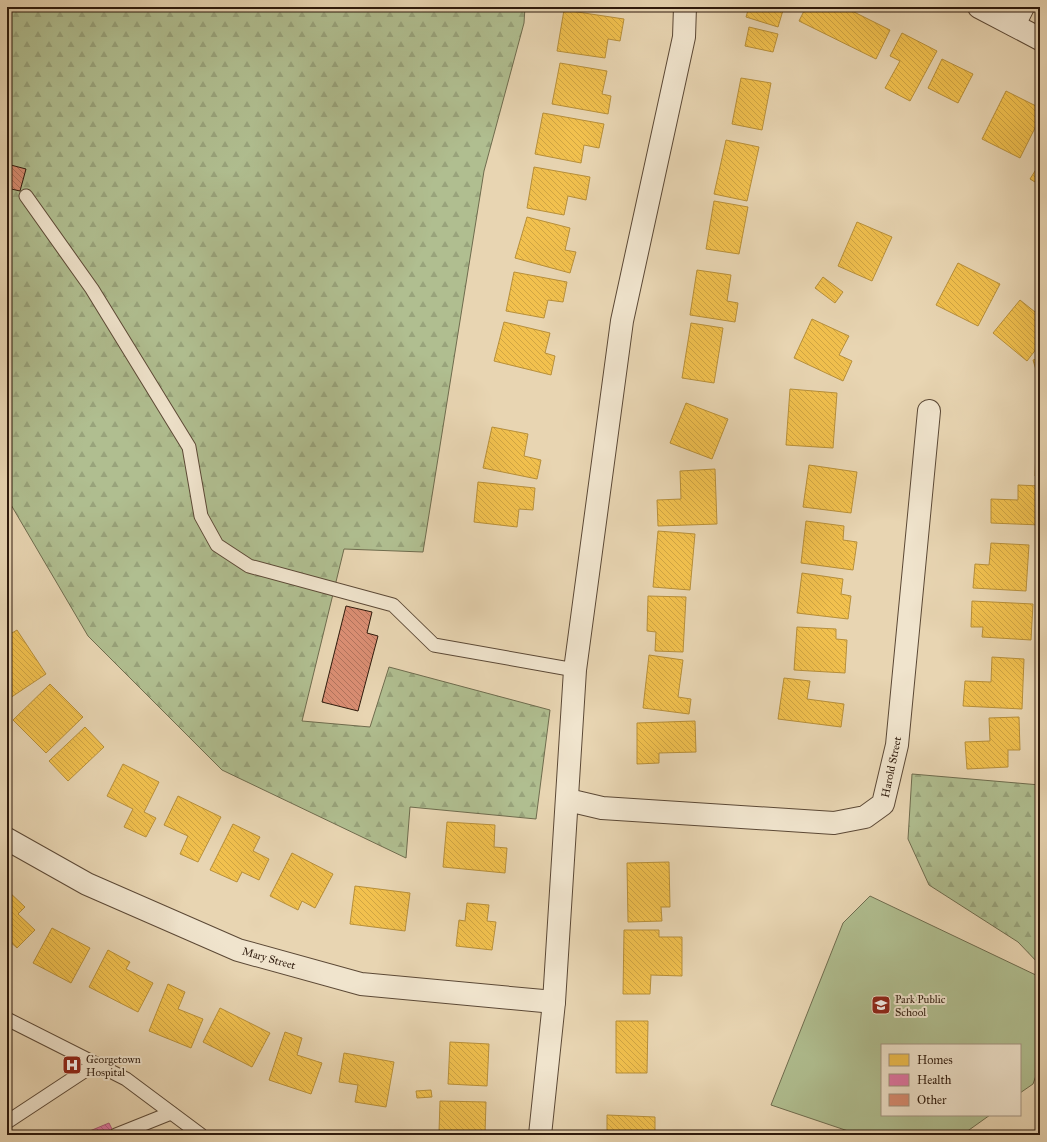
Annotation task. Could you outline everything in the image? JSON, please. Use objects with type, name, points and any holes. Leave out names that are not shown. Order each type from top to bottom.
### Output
[{"type":"street","points":[[540,1135],[554,1002],[568,800],[575,670],[622,321],[684,37],[685,7]]},
{"type":"street","points":[[978,7],[1018,16],[1040,39]]},
{"type":"street","name":"Harold Street","points":[[568,800],[602,808],[834,822],[865,817],[883,804],[897,745],[929,410]]},
{"type":"street","name":"Mary Street","points":[[7,839],[87,884],[238,950],[361,984],[554,1002]]},
{"type":"lane","points":[[26,196],[92,289],[189,447],[201,516],[218,545],[249,566],[393,604],[434,645],[575,670]]},
{"type":"lane","points":[[7,1019],[126,1079],[201,1135]]},
{"type":"lane","points":[[7,1122],[95,1064]]},
{"type":"lane","points":[[116,1135],[171,1113]]},
{"type":"green space","points":[[7,7],[525,7],[524,23],[484,171],[423,552],[344,549],[302,721],[370,727],[389,667],[550,710],[536,819],[410,807],[406,858],[222,770],[88,636],[7,498]]},
{"type":"green space","points":[[912,774],[1040,785],[1040,965],[1018,942],[929,885],[908,839]]},
{"type":"green space","points":[[870,896],[1040,977],[1040,1064],[1033,1084],[1021,1092],[1021,1044],[881,1044],[881,1116],[989,1116],[962,1135],[871,1135],[857,1134],[771,1105],[843,923]]},
{"type":"building: Homes","points":[[749,7],[784,7],[778,27],[746,17]]},
{"type":"building: Homes","points":[[806,7],[844,7],[890,30],[876,59],[799,21]]},
{"type":"building: Homes","points":[[564,10],[624,19],[620,41],[608,39],[605,58],[557,51]]},
{"type":"building: Homes","points":[[749,27],[778,34],[773,52],[745,46]]},
{"type":"building: Homes","points":[[902,33],[937,51],[910,101],[885,88],[900,61],[890,56]]},
{"type":"building: Homes","points":[[942,59],[973,74],[958,103],[928,88]]},
{"type":"building: Homes","points":[[560,63],[607,71],[602,94],[611,96],[608,114],[552,104]]},
{"type":"building: Homes","points":[[741,78],[771,83],[762,130],[732,124]]},
{"type":"building: Homes","points":[[1006,91],[1040,108],[1040,118],[1020,158],[982,139]]},
{"type":"building: Homes","points":[[543,113],[604,124],[599,148],[584,145],[581,163],[535,154]]},
{"type":"building: Homes","points":[[726,140],[759,147],[747,201],[714,194]]},
{"type":"building: Homes","points":[[1040,163],[1040,185],[1030,179]]},
{"type":"building: Homes","points":[[534,167],[590,177],[586,200],[568,196],[564,215],[527,208]]},
{"type":"building: Homes","points":[[714,201],[748,207],[739,254],[706,249]]},
{"type":"building: Homes","points":[[527,217],[570,228],[565,250],[576,252],[570,273],[515,258]]},
{"type":"building: Homes","points":[[857,222],[892,237],[872,281],[838,266]]},
{"type":"building: Homes","points":[[958,263],[1000,284],[978,326],[936,305]]},
{"type":"building: Homes","points":[[697,270],[731,275],[727,301],[738,303],[735,322],[690,315]]},
{"type":"building: Homes","points":[[514,272],[567,282],[563,302],[548,300],[544,318],[506,311]]},
{"type":"building: Homes","points":[[823,277],[843,292],[835,303],[815,288]]},
{"type":"building: Homes","points":[[1020,300],[1040,316],[1040,344],[1027,361],[993,333]]},
{"type":"building: Homes","points":[[812,319],[849,336],[839,355],[852,361],[843,381],[794,358]]},
{"type":"building: Homes","points":[[504,322],[550,333],[545,353],[555,356],[551,375],[494,361]]},
{"type":"building: Homes","points":[[691,323],[723,328],[714,383],[682,378]]},
{"type":"building: Homes","points":[[1040,358],[1040,383],[1033,360]]},
{"type":"building: Homes","points":[[790,389],[837,393],[833,448],[786,445]]},
{"type":"building: Homes","points":[[686,403],[728,419],[712,459],[670,443]]},
{"type":"building: Homes","points":[[1037,421],[1040,421],[1040,477],[1035,476]]},
{"type":"building: Homes","points":[[492,427],[528,434],[524,456],[541,460],[537,479],[483,468]]},
{"type":"building: Homes","points":[[809,465],[857,472],[851,513],[803,507]]},
{"type":"building: Homes","points":[[715,469],[717,524],[658,526],[657,500],[681,499],[680,471]]},
{"type":"building: Homes","points":[[478,482],[535,488],[533,510],[519,509],[517,527],[474,522]]},
{"type":"building: Homes","points":[[1018,485],[1040,486],[1040,525],[991,523],[991,499],[1018,500]]},
{"type":"building: Homes","points":[[806,521],[844,526],[843,540],[857,542],[853,570],[801,563]]},
{"type":"building: Homes","points":[[658,531],[695,534],[690,590],[653,587]]},
{"type":"building: Homes","points":[[991,543],[1029,545],[1026,591],[973,588],[975,564],[989,565]]},
{"type":"building: Homes","points":[[802,573],[843,579],[841,594],[851,596],[848,619],[797,613]]},
{"type":"building: Homes","points":[[648,596],[686,597],[683,652],[655,651],[656,632],[647,631]]},
{"type":"building: Homes","points":[[972,601],[1033,604],[1031,640],[982,637],[983,627],[971,627]]},
{"type":"building: Homes","points":[[797,627],[836,629],[836,639],[847,640],[845,673],[794,670]]},
{"type":"building: Homes","points":[[17,630],[46,674],[7,700],[7,636]]},
{"type":"building: Homes","points":[[649,655],[683,660],[678,697],[691,699],[689,714],[643,708]]},
{"type":"building: Homes","points":[[992,657],[1024,659],[1022,709],[963,706],[965,681],[991,682]]},
{"type":"building: Homes","points":[[784,678],[810,681],[807,699],[844,704],[841,727],[778,719]]},
{"type":"building: Homes","points":[[50,684],[83,717],[46,753],[13,720]]},
{"type":"building: Homes","points":[[1019,717],[1020,750],[1008,750],[1008,767],[967,769],[965,742],[990,741],[989,718]]},
{"type":"building: Homes","points":[[695,721],[696,752],[659,753],[659,763],[637,764],[637,723]]},
{"type":"building: Homes","points":[[85,727],[104,747],[68,781],[49,761]]},
{"type":"building: Homes","points":[[123,764],[159,782],[144,812],[156,818],[146,837],[124,827],[133,809],[107,796]]},
{"type":"building: Homes","points":[[178,796],[221,817],[198,862],[180,854],[188,836],[164,825]]},
{"type":"building: Homes","points":[[447,822],[495,825],[494,847],[507,848],[505,873],[443,867]]},
{"type":"building: Homes","points":[[233,824],[260,837],[253,851],[269,859],[259,880],[242,872],[237,882],[210,870]]},
{"type":"building: Homes","points":[[292,853],[333,874],[315,908],[302,901],[298,910],[270,896]]},
{"type":"building: Homes","points":[[669,862],[670,907],[661,907],[662,921],[628,922],[627,863]]},
{"type":"building: Homes","points":[[355,886],[410,893],[405,931],[350,924]]},
{"type":"building: Homes","points":[[7,890],[25,907],[18,914],[35,930],[17,948],[7,939]]},
{"type":"building: Homes","points":[[467,903],[489,905],[487,921],[496,922],[492,950],[456,946],[459,920],[465,921]]},
{"type":"building: Homes","points":[[52,928],[90,948],[71,983],[33,963]]},
{"type":"building: Homes","points":[[624,930],[659,930],[659,937],[682,937],[682,976],[651,975],[650,994],[623,994]]},
{"type":"building: Homes","points":[[108,950],[130,962],[126,969],[153,983],[138,1012],[89,987]]},
{"type":"building: Homes","points":[[168,984],[185,992],[178,1009],[203,1019],[191,1048],[149,1031]]},
{"type":"building: Homes","points":[[220,1008],[270,1033],[252,1067],[203,1042]]},
{"type":"building: Homes","points":[[616,1021],[648,1021],[647,1073],[616,1073]]},
{"type":"building: Homes","points":[[285,1032],[302,1038],[297,1055],[322,1063],[311,1094],[269,1080]]},
{"type":"building: Homes","points":[[450,1042],[489,1044],[487,1086],[448,1084]]},
{"type":"building: Homes","points":[[344,1053],[394,1062],[386,1107],[355,1102],[358,1085],[339,1082]]},
{"type":"building: Homes","points":[[431,1090],[432,1097],[417,1098],[416,1091]]},
{"type":"building: Homes","points":[[440,1101],[486,1102],[485,1134],[439,1132]]},
{"type":"building: Homes","points":[[607,1115],[655,1117],[655,1135],[607,1135]]},
{"type":"building: Health","points":[[109,1123],[115,1135],[80,1135]]},
{"type":"building: Other","points":[[7,164],[26,169],[20,191],[7,188]]},
{"type":"building: Other","points":[[346,606],[372,612],[367,633],[378,636],[358,711],[322,702]]},
{"type":"place","name":"Park Public School","points":[[881,1005]]},
{"type":"place","name":"Georgetown Hospital","points":[[72,1065]]}]
